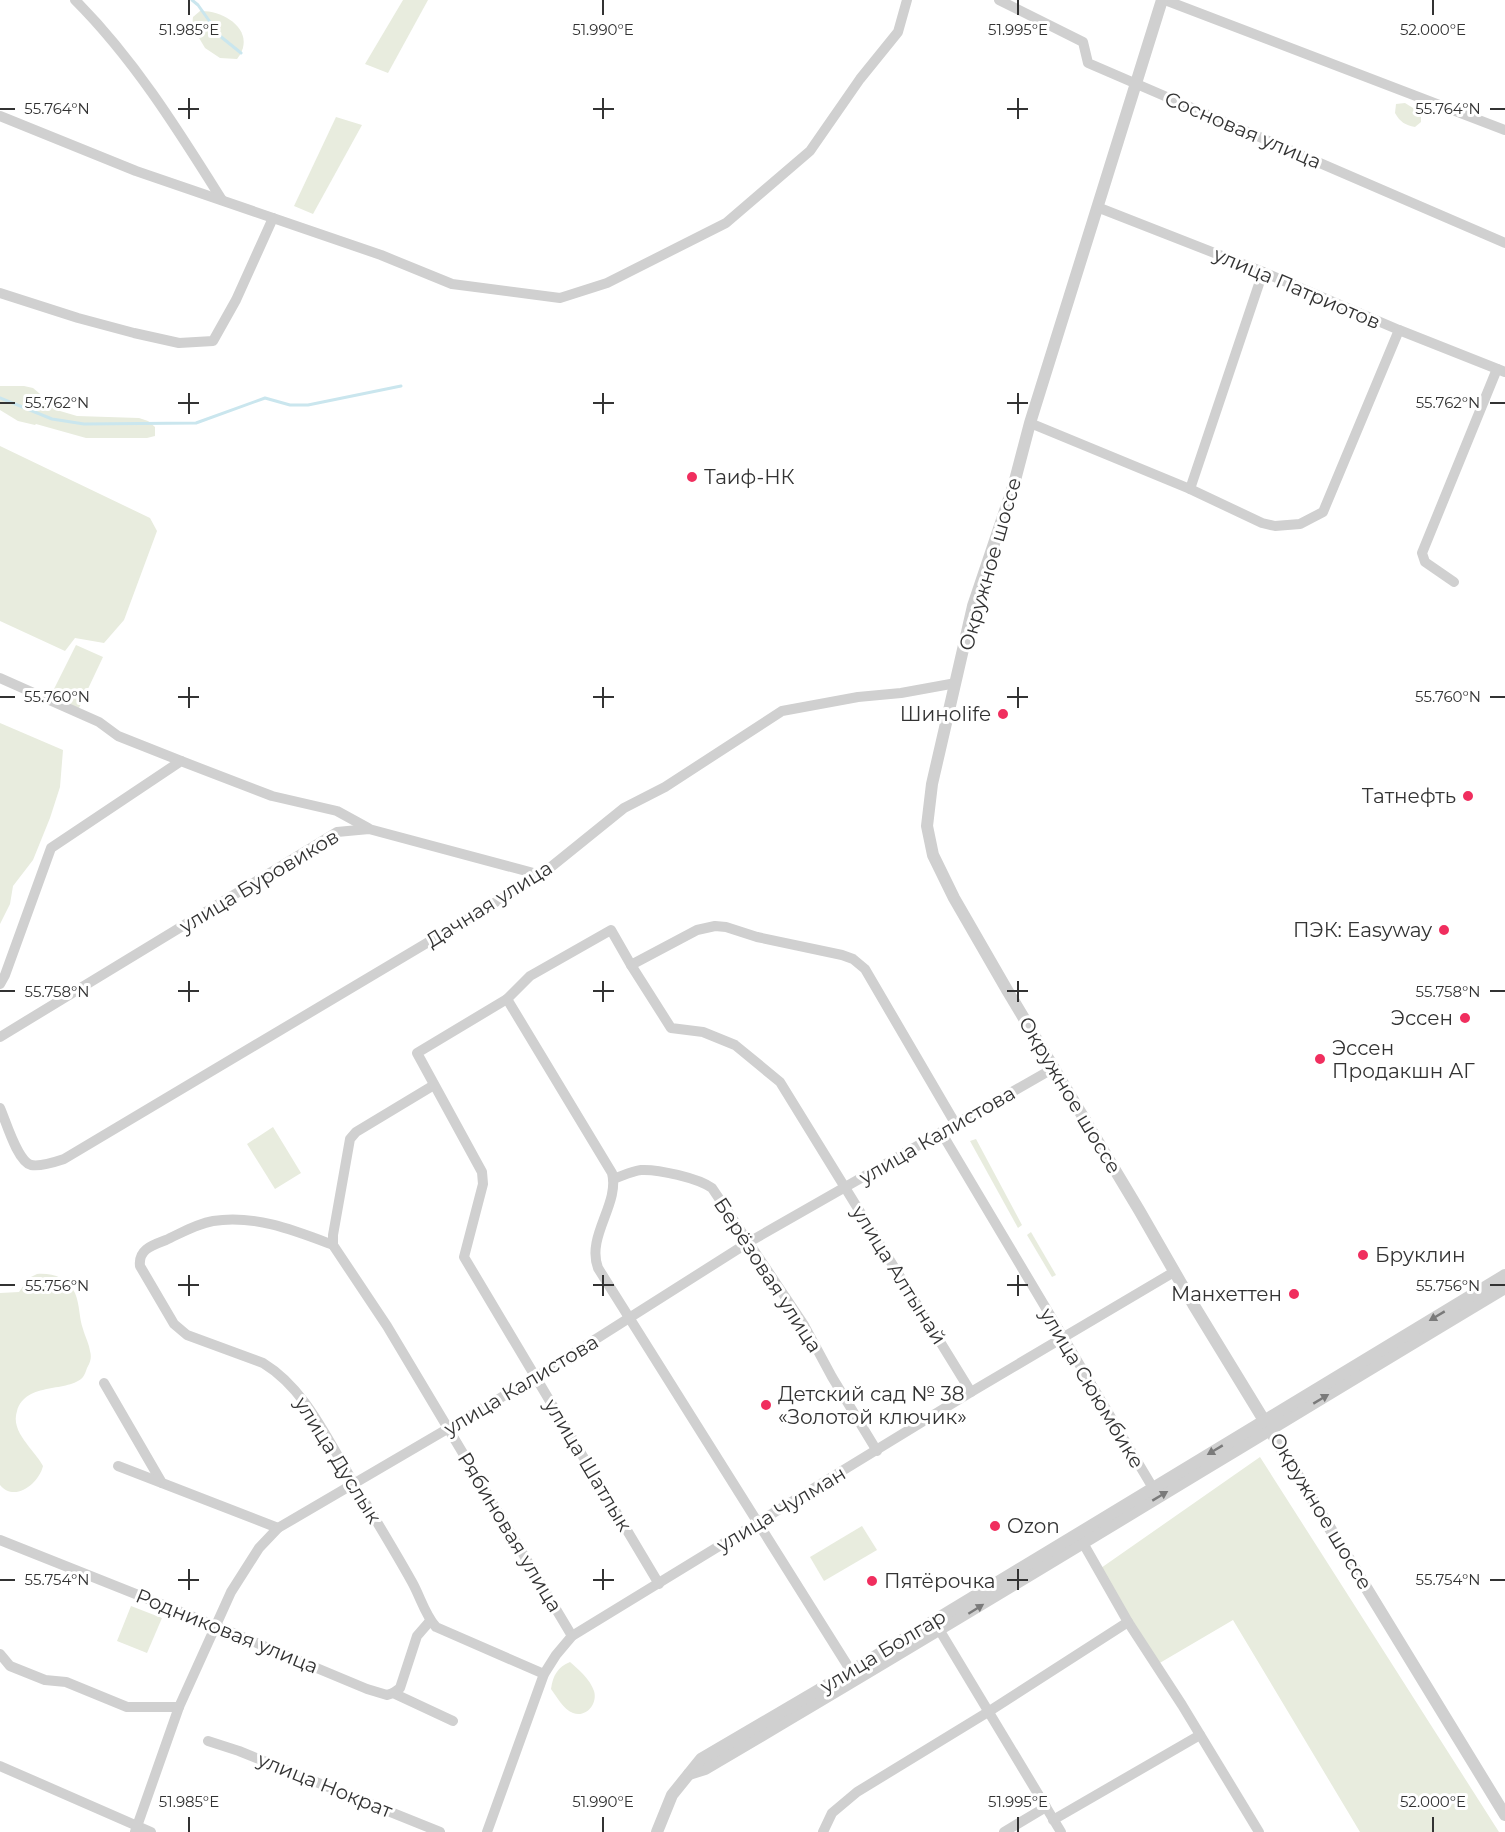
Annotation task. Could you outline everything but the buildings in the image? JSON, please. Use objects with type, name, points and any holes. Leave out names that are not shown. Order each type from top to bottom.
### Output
[{"type":"street","points":[[75,0],[99,23],[160,103],[222,200]]},
{"type":"street","points":[[0,116],[136,171],[381,255],[452,284],[560,298],[607,284],[726,223],[810,151],[860,79],[898,32],[907,0]]},
{"type":"street","name":"Сосновая улица","points":[[999,0],[1083,42],[1088,63],[1505,243]]},
{"type":"street","points":[[1164,0],[1505,130]]},
{"type":"street","name":"Окружное шоссе","points":[[1164,0],[1030,423],[1014,484],[973,606],[932,784],[927,826],[930,843],[941,873],[954,898],[1053,1068],[1174,1272],[1505,1815]]},
{"type":"street","name":"улица Патриотов","points":[[1097,207],[1263,272],[1499,371]]},
{"type":"street","points":[[0,293],[134,333],[179,343],[213,341],[236,300],[273,218]]},
{"type":"street","points":[[1190,489],[1263,272]]},
{"type":"street","points":[[1030,423],[1190,489],[1262,523],[1275,526],[1300,524],[1323,512],[1398,330]]},
{"type":"street","points":[[1454,582],[1425,562],[1422,553],[1499,371]]},
{"type":"street","points":[[0,678],[99,722],[118,736],[272,796],[337,811],[369,829]]},
{"type":"street","name":"Дачная улица","points":[[0,1108],[19,1154],[32,1166],[64,1159],[541,875],[624,808],[665,787],[782,711],[956,683]]},
{"type":"street","points":[[0,984],[51,848],[181,761]]},
{"type":"street","name":"улица Буровиков","points":[[0,1037],[330,835],[346,830],[369,829],[541,875]]},
{"type":"street","points":[[631,965],[697,930],[715,926],[853,959],[865,969],[955,1123]]},
{"type":"street","name":"улица Алтынай","points":[[507,999],[530,976],[611,930],[671,1028],[703,1032],[735,1045],[780,1082],[971,1392]]},
{"type":"street","points":[[507,999],[612,1173],[614,1185],[594,1254],[598,1268],[851,1671]]},
{"type":"street","name":"улица Шатлык","points":[[507,999],[417,1053],[477,1160],[483,1178],[464,1257],[659,1584]]},
{"type":"street","name":"улица Калистова","points":[[136,1829],[179,1707],[216,1626],[244,1569],[259,1548],[278,1528],[536,1377],[749,1242],[1053,1068]]},
{"type":"street","points":[[333,1245],[350,1139],[356,1132],[434,1085]]},
{"type":"street","name":"улица Сююмбике","points":[[941,1132],[1153,1488]]},
{"type":"street","name":"Берёзовая улица","points":[[613,1179],[634,1172],[650,1170],[706,1184],[714,1191],[804,1325],[832,1377],[877,1451]]},
{"type":"street","name":"улица Дуслык","points":[[333,1245],[300,1232],[257,1222],[227,1220],[199,1225],[149,1247],[141,1254],[139,1262],[157,1295],[180,1329],[187,1335],[263,1363],[292,1386],[312,1412],[414,1584],[430,1621]]},
{"type":"street","name":"Рябиновая улица","points":[[333,1245],[387,1326],[572,1636]]},
{"type":"street","name":"улица Чулман","points":[[487,1832],[544,1674],[572,1636],[971,1392],[1174,1272]]},
{"type":"street","points":[[1268,1424],[1505,1275]]},
{"type":"street","points":[[1268,1424],[1505,1288]]},
{"type":"street","points":[[104,1383],[162,1483]]},
{"type":"street","name":"улица Болгар","points":[[657,1832],[672,1795],[701,1759],[1153,1488],[1268,1424]]},
{"type":"street","name":"улица Болгар","points":[[689,1774],[705,1769],[940,1631],[1083,1543],[1268,1424]]},
{"type":"street","points":[[118,1466],[278,1528]]},
{"type":"street","name":"Родниковая улица","points":[[0,1540],[367,1689],[387,1695],[393,1693],[453,1721]]},
{"type":"street","points":[[1083,1543],[1128,1622],[1259,1832]]},
{"type":"street","points":[[393,1693],[400,1688],[417,1636],[430,1621],[440,1630],[544,1674]]},
{"type":"street","points":[[823,1832],[832,1813],[857,1792],[988,1712],[1128,1622]]},
{"type":"street","points":[[940,1631],[1061,1832]]},
{"type":"street","points":[[0,1654],[10,1666],[45,1680],[66,1682],[88,1689],[127,1707],[179,1707]]},
{"type":"street","points":[[1053,1820],[1200,1735]]},
{"type":"street","name":"улица Нократ","points":[[208,1741],[239,1751],[440,1832]]},
{"type":"street","points":[[0,1766],[136,1829],[151,1832]]},
{"type":"street","points":[[1004,1832],[1046,1807]]},
{"type":"shaded area","points":[[403,0],[428,0],[388,73],[365,64]]},
{"type":"shaded area","points":[[200,11],[219,14],[236,24],[244,40],[237,59],[220,58],[205,48],[192,26],[193,17]]},
{"type":"shaded area","points":[[1405,103],[1421,113],[1421,122],[1415,127],[1403,123],[1395,113],[1396,104]]},
{"type":"shaded area","points":[[336,117],[362,125],[313,214],[294,206]]},
{"type":"shaded area","points":[[0,386],[33,388],[60,411],[77,416],[139,418],[155,427],[155,436],[86,438],[18,421],[0,410]]},
{"type":"shaded area","points":[[0,446],[150,518],[157,531],[124,620],[104,643],[75,638],[65,651],[0,621]]},
{"type":"shaded area","points":[[76,645],[103,657],[78,710],[50,697]]},
{"type":"shaded area","points":[[0,723],[63,750],[60,787],[50,818],[33,860],[13,886],[10,904],[0,924]]},
{"type":"shaded area","points":[[273,1127],[301,1173],[275,1189],[247,1144]]},
{"type":"shaded area","points":[[976,1139],[1022,1225],[1018,1228],[970,1141]]},
{"type":"shaded area","points":[[1031,1232],[1056,1275],[1052,1277],[1027,1235]]},
{"type":"shaded area","points":[[37,1274],[59,1277],[72,1288],[77,1298],[91,1358],[84,1376],[77,1382],[38,1391],[29,1395],[22,1402],[17,1411],[17,1426],[43,1466],[32,1484],[26,1489],[12,1492],[0,1485],[0,1293],[19,1292],[29,1278]]},
{"type":"shaded area","points":[[1260,1457],[1499,1832],[1360,1832],[1233,1620],[1158,1664],[1101,1568]]},
{"type":"shaded area","points":[[862,1526],[877,1550],[824,1581],[810,1557]]},
{"type":"shaded area","points":[[131,1606],[162,1618],[147,1653],[117,1641]]},
{"type":"shaded area","points":[[570,1662],[587,1679],[594,1691],[593,1705],[582,1714],[566,1709],[551,1689],[557,1672]]},
{"type":"waterway","points":[[192,0],[220,36],[241,53]]},
{"type":"waterway","points":[[0,398],[52,419],[84,424],[196,423],[265,398],[290,405],[308,405],[401,386]]},
{"type":"place","name":"Таиф-НК","points":[[692,477]]},
{"type":"place","name":"Шиноlife","points":[[1003,714]]},
{"type":"place","name":"Татнефть","points":[[1468,796]]},
{"type":"place","name":"ПЭК: Easyway","points":[[1444,930]]},
{"type":"place","name":"Эссен","points":[[1465,1018]]},
{"type":"place","name":"Эссен Продакшн АГ","points":[[1320,1059]]},
{"type":"place","name":"Бруклин","points":[[1363,1255]]},
{"type":"place","name":"Манхеттен","points":[[1294,1294]]},
{"type":"place","name":"Детский сад № 38 «Золотой ключик»","points":[[766,1405]]},
{"type":"place","name":"Ozon","points":[[995,1526]]},
{"type":"place","name":"Пятёрочка","points":[[872,1581]]}]
